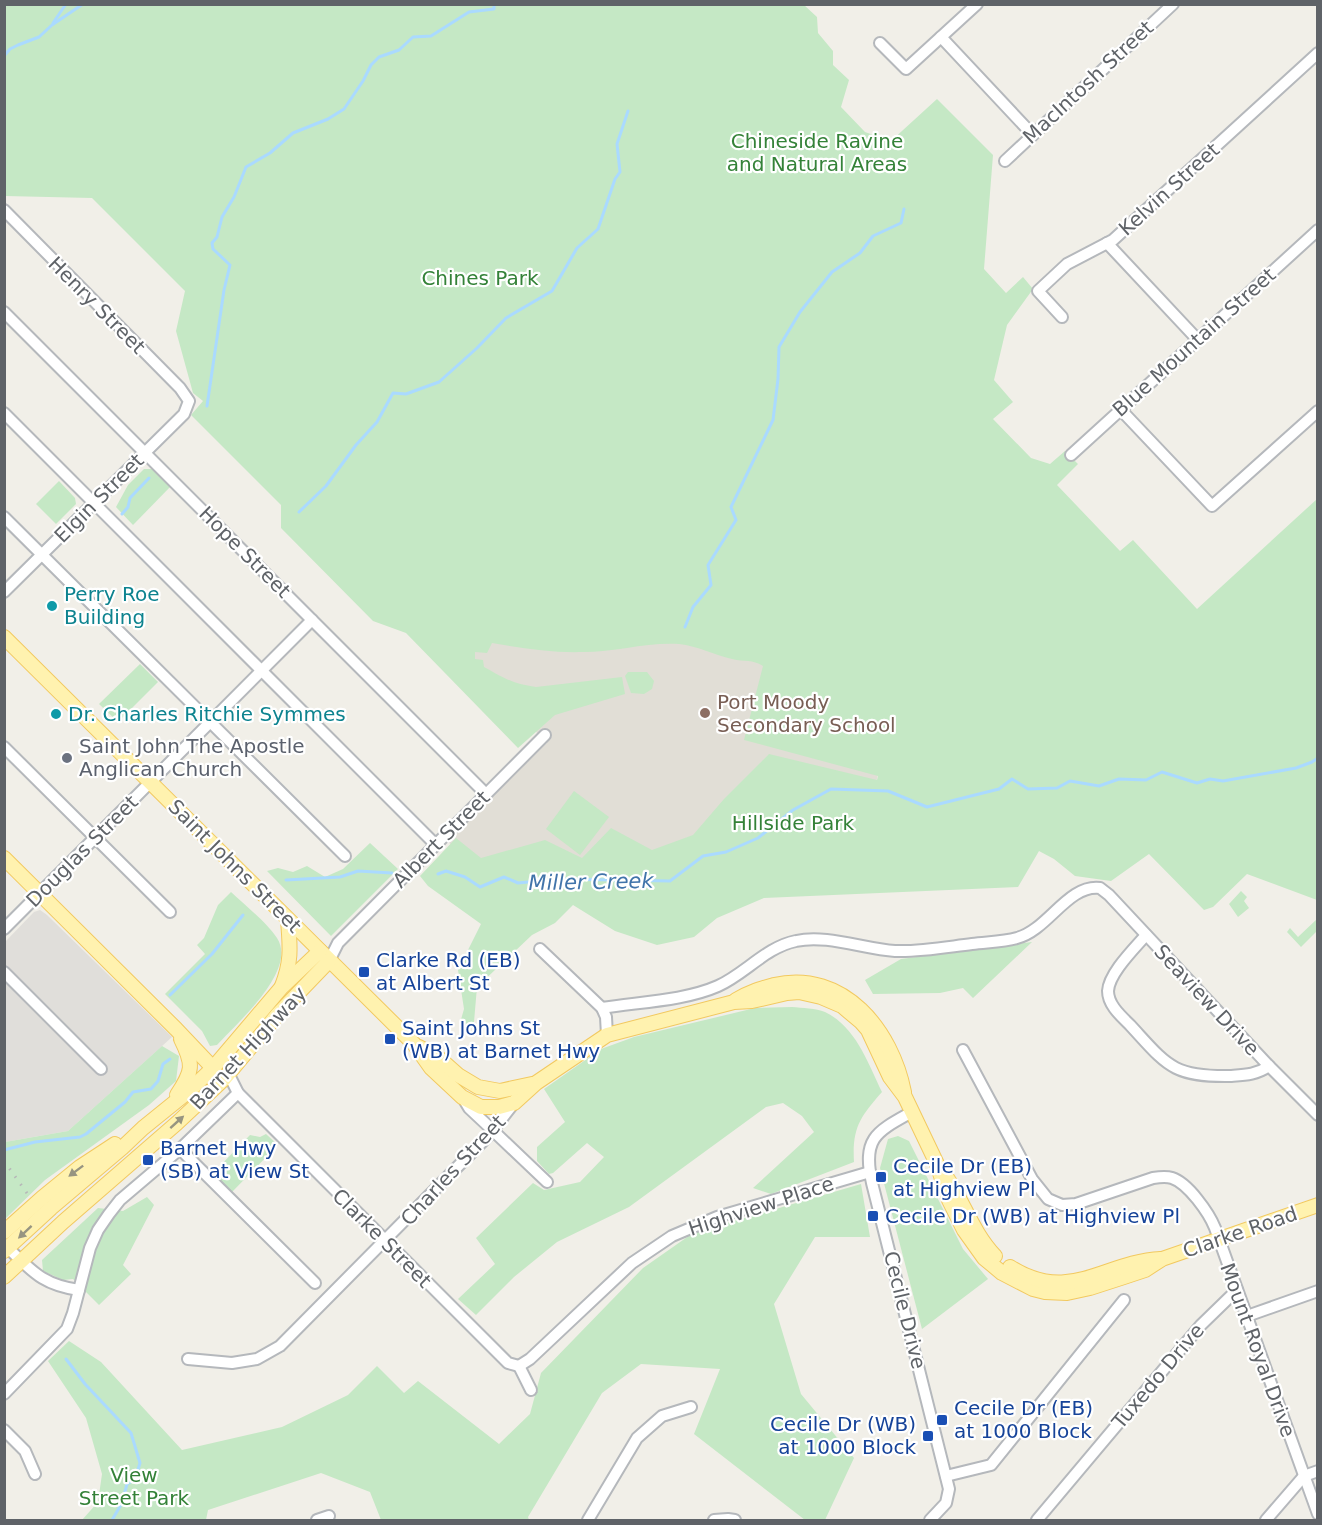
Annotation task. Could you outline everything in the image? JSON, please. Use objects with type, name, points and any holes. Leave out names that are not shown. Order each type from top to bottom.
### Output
[{"type":"main road","name":"Saint Johns Street","points":[[4,637],[414,1044],[431,1068],[462,1097]]},
{"type":"main road","points":[[4,858],[213,1068],[216,1087]]},
{"type":"main road","points":[[281,987],[290,962],[288,920]]},
{"type":"main road","name":"Barnet Highway","points":[[6,1250],[51,1208],[213,1068],[281,987],[325,956]]},
{"type":"main road","name":"Barnet Highway","points":[[4,1277],[229,1075],[325,956]]},
{"type":"main road","name":"Clarke Road","points":[[514,1103],[537,1083],[607,1035],[734,1002],[750,991],[790,983],[824,987],[842,994],[859,1007],[877,1027],[900,1073],[905,1097],[937,1164],[949,1200],[964,1230],[976,1249],[1002,1273],[1022,1285],[1045,1292],[1078,1291],[1145,1270],[1162,1259],[1317,1205]]},
{"type":"main road","points":[[172,1105],[189,1076],[191,1067],[188,1053],[176,1029]]},
{"type":"main road","name":"Saint Johns Street","points":[[414,1044],[440,1059],[458,1075],[478,1087]]},
{"type":"main road","name":"Clarke Road","points":[[478,1087],[500,1091],[537,1083]]},
{"type":"main road","points":[[462,1097],[472,1104],[486,1107],[502,1107],[514,1103]]},
{"type":"main road","name":"Barnet Highway","points":[[4,1232],[80,1167],[143,1128]]},
{"type":"street","points":[[880,43],[906,69],[976,4]]},
{"type":"street","name":"MacIntosh Street","points":[[1005,161],[1173,4]]},
{"type":"street","points":[[941,37],[1032,134]]},
{"type":"street","name":"Kelvin Street","points":[[1062,316],[1038,291],[1067,264],[1113,240],[1317,52]]},
{"type":"street","name":"Henry Street","points":[[4,210],[180,388],[189,400]]},
{"type":"street","name":"Blue Mountain Street","points":[[1071,455],[1317,230]]},
{"type":"street","points":[[1107,243],[1197,339]]},
{"type":"street","name":"Hope Street","points":[[4,312],[486,794]]},
{"type":"street","name":"Elgin Street","points":[[4,592],[184,414],[189,400]]},
{"type":"street","points":[[1120,410],[1212,506],[1317,411]]},
{"type":"street","points":[[4,413],[436,845]]},
{"type":"street","points":[[4,517],[345,856]]},
{"type":"street","name":"Douglas Street","points":[[4,929],[312,620]]},
{"type":"street","name":"Albert Street","points":[[325,956],[545,735]]},
{"type":"street","points":[[4,747],[170,912]]},
{"type":"street","name":"Seaview Drive","points":[[602,1008],[710,989],[734,977],[777,948],[797,940],[821,940],[902,951],[1019,938],[1040,926],[1076,894],[1096,888],[1104,890],[1109,895],[1317,1114]]},
{"type":"street","points":[[1146,935],[1117,970],[1109,985],[1109,997],[1112,1004],[1132,1027],[1163,1060],[1187,1073],[1207,1076],[1252,1075],[1269,1066]]},
{"type":"street","points":[[540,949],[602,1008],[606,1017],[607,1035]]},
{"type":"street","points":[[4,972],[101,1069]]},
{"type":"street","name":"Mount Royal Drive","points":[[963,1050],[1032,1179],[1048,1199],[1062,1205],[1076,1204],[1153,1178],[1172,1178],[1187,1189],[1204,1209],[1212,1220],[1317,1515]]},
{"type":"street","name":"Clarke Street","points":[[229,1075],[238,1093],[508,1363],[519,1366]]},
{"type":"street","points":[[4,1395],[67,1329],[90,1248],[108,1214],[120,1200],[180,1149],[238,1093]]},
{"type":"street","name":"Saint Johns Street","points":[[462,1097],[469,1108],[547,1182]]},
{"type":"street","name":"Charles Street","points":[[188,1359],[232,1363],[257,1359],[280,1346],[493,1131],[514,1103]]},
{"type":"street","name":"Cecile Drive","points":[[912,1112],[876,1136],[869,1151],[870,1172],[949,1489],[948,1498],[930,1521]]},
{"type":"street","points":[[180,1149],[315,1283]]},
{"type":"street","name":"Highview Place","points":[[519,1366],[530,1359],[632,1263],[672,1236],[717,1217],[870,1172]]},
{"type":"street","points":[[6,1250],[50,1284],[79,1290]]},
{"type":"street","name":"Tuxedo Drive","points":[[1037,1521],[1201,1325],[1237,1290]]},
{"type":"street","points":[[1247,1316],[1317,1291]]},
{"type":"street","points":[[946,1476],[991,1465],[1124,1300]]},
{"type":"street","points":[[519,1366],[531,1390]]},
{"type":"street","points":[[588,1521],[637,1438],[662,1416],[691,1407]]},
{"type":"street","points":[[4,1430],[25,1451],[35,1474]]},
{"type":"street","points":[[1266,1521],[1304,1476],[1317,1471]]},
{"type":"street","points":[[317,1521],[329,1516]]},
{"type":"street","points":[[714,1521],[728,1519],[735,1521]]},
{"type":"shaded area","name":"Port Moody Secondary School","points":[[390,563],[897,694],[876,783],[694,862],[473,864],[447,841],[547,743],[379,573]]},
{"type":"shaded area","points":[[40,910],[172,1037],[68,1131],[5,1142],[5,942],[34,912]]},
{"type":"green space","name":"Chines Park","points":[[5,5],[804,5],[817,17],[818,33],[833,51],[833,65],[849,80],[841,107],[865,132],[891,141],[937,99],[993,155],[984,269],[1006,293],[1023,277],[1033,289],[1007,325],[994,380],[1013,402],[993,419],[1031,458],[1050,464],[1065,451],[1078,464],[1057,485],[1120,551],[1133,540],[1197,609],[1317,499],[1317,900],[1247,874],[1213,907],[1204,910],[1149,854],[1111,881],[1075,876],[1054,859],[1039,851],[1018,887],[764,898],[717,918],[694,937],[657,945],[615,931],[573,905],[555,923],[532,935],[477,987],[474,1022],[467,1030],[460,1023],[464,1009],[458,970],[481,924],[428,886],[420,876],[456,838],[481,858],[545,840],[582,858],[611,828],[652,850],[693,835],[724,799],[769,754],[877,780],[878,776],[744,740],[763,666],[755,662],[732,659],[679,644],[571,652],[537,650],[492,643],[487,653],[475,652],[475,659],[483,660],[484,667],[509,680],[528,686],[622,677],[625,694],[555,715],[518,748],[406,633],[373,621],[281,528],[281,505],[191,415],[203,401],[193,393],[176,331],[185,291],[92,198],[5,196]]},
{"type":"green space","points":[[144,469],[154,469],[171,486],[133,525],[116,507],[128,485]]},
{"type":"green space","points":[[59,481],[75,498],[76,504],[56,524],[36,504]]},
{"type":"green space","points":[[140,664],[158,682],[118,722],[99,704]]},
{"type":"green space","points":[[628,672],[647,672],[654,681],[652,689],[644,694],[631,693],[625,676]]},
{"type":"green space","points":[[574,791],[609,817],[580,855],[546,829]]},
{"type":"green space","points":[[370,843],[398,869],[331,936],[267,871],[278,868],[293,872],[307,866],[325,877],[343,869]]},
{"type":"green space","points":[[1241,891],[1247,897],[1244,901],[1249,908],[1238,917],[1229,904]]},
{"type":"green space","points":[[231,892],[273,932],[281,951],[273,980],[262,995],[217,1045],[210,1046],[202,1031],[165,994],[205,954],[197,945],[204,938],[218,905]]},
{"type":"green space","points":[[1317,919],[1317,931],[1301,947],[1287,932],[1290,928],[1298,937]]},
{"type":"green space","points":[[1032,942],[973,998],[963,988],[940,993],[873,994],[865,980],[901,959]]},
{"type":"green space","points":[[792,1007],[825,1012],[845,1027],[860,1047],[882,1092],[859,1124],[854,1140],[854,1162],[771,1194],[753,1188],[814,1132],[802,1116],[783,1103],[766,1107],[629,1207],[557,1242],[514,1277],[476,1315],[458,1299],[495,1264],[476,1238],[533,1183],[544,1190],[580,1182],[604,1157],[587,1143],[553,1173],[549,1174],[537,1161],[537,1147],[565,1122],[544,1089],[601,1049],[634,1037],[755,1008]]},
{"type":"green space","points":[[162,1046],[179,1056],[176,1081],[149,1105],[45,1180],[5,1219],[5,1142],[68,1131]]},
{"type":"green space","points":[[266,1134],[278,1145],[232,1192],[213,1173],[250,1135],[260,1137]]},
{"type":"green space","points":[[898,1136],[909,1141],[963,1249],[988,1279],[922,1329],[880,1168],[888,1139]]},
{"type":"green space","name":"View Street Park","points":[[861,1184],[870,1237],[815,1237],[774,1304],[801,1394],[854,1458],[825,1520],[805,1520],[694,1434],[720,1369],[641,1364],[602,1393],[528,1517],[529,1520],[381,1520],[370,1492],[321,1473],[208,1510],[206,1520],[82,1520],[98,1502],[102,1474],[86,1418],[48,1361],[69,1341],[101,1362],[182,1450],[282,1427],[348,1395],[377,1366],[404,1393],[418,1381],[499,1444],[530,1414],[541,1373],[643,1268],[693,1233]]},
{"type":"green space","points":[[147,1197],[154,1205],[123,1265],[131,1274],[99,1305],[73,1279],[63,1280],[43,1271],[42,1260],[98,1208],[123,1211]]},
{"type":"waterway","points":[[53,23],[66,4]]},
{"type":"waterway","points":[[4,56],[10,49],[39,37],[52,25],[83,4]]},
{"type":"waterway","points":[[207,406],[224,290],[230,265],[213,249],[212,243],[217,237],[222,217],[234,197],[246,167],[270,153],[293,133],[328,119],[344,109],[371,65],[379,57],[399,50],[413,37],[431,36],[469,12],[494,9],[494,4]]},
{"type":"waterway","points":[[299,512],[326,486],[356,445],[377,422],[393,393],[406,394],[439,382],[506,318],[552,291],[577,248],[598,229],[615,179],[620,172],[617,144],[628,111]]},
{"type":"waterway","points":[[685,627],[693,607],[711,585],[708,565],[736,520],[731,507],[773,420],[779,347],[800,312],[832,272],[860,253],[873,236],[901,223],[904,209]]},
{"type":"waterway","points":[[122,514],[128,507],[130,498],[149,478]]},
{"type":"waterway","name":"Miller Creek","points":[[438,874],[446,871],[465,877],[480,887],[504,877],[518,883],[558,879],[670,881],[703,856],[726,852],[758,838],[793,810],[831,789],[888,791],[927,807],[999,789],[1012,779],[1028,789],[1057,788],[1070,781],[1099,786],[1119,779],[1146,780],[1162,772],[1197,783],[1210,779],[1223,781],[1296,768],[1318,758]]},
{"type":"waterway","points":[[286,880],[340,877],[358,871],[392,873]]},
{"type":"waterway","points":[[170,995],[212,954],[243,915]]},
{"type":"waterway","points":[[4,1150],[35,1142],[80,1137],[86,1134],[125,1102],[133,1092],[151,1089],[158,1081],[163,1064],[170,1059]]},
{"type":"waterway","points":[[66,1359],[85,1384],[131,1433],[140,1463],[135,1479],[127,1484],[122,1503],[112,1520]]},
{"type":"railway","points":[[4,1161],[29,1196]]},
{"type":"place","name":"Perry Roe Building","points":[[52,606]]},
{"type":"place","name":"Port Moody Secondary School","points":[[705,713]]},
{"type":"place","name":"Dr. Charles Ritchie Symmes","points":[[56,714]]},
{"type":"place","name":"Saint John The Apostle Anglican Church","points":[[67,758]]},
{"type":"place","name":"Clarke Rd (EB) at Albert St","points":[[364,972]]},
{"type":"place","name":"Saint Johns St (WB) at Barnet Hwy","points":[[390,1039]]},
{"type":"place","name":"Barnet Hwy (SB) at View St","points":[[148,1160]]},
{"type":"place","name":"Cecile Dr (EB) at Highview Pl","points":[[881,1177]]},
{"type":"place","name":"Cecile Dr (WB) at Highview Pl","points":[[873,1216]]},
{"type":"place","name":"Cecile Dr (EB) at 1000 Block","points":[[942,1420]]},
{"type":"place","name":"Cecile Dr (WB) at 1000 Block","points":[[928,1436]]},
{"type":"park label","name":"Chineside Ravine and Natural Areas","points":[[817,152]]},
{"type":"park label","name":"Hillside Park","points":[[793,823]]}]
